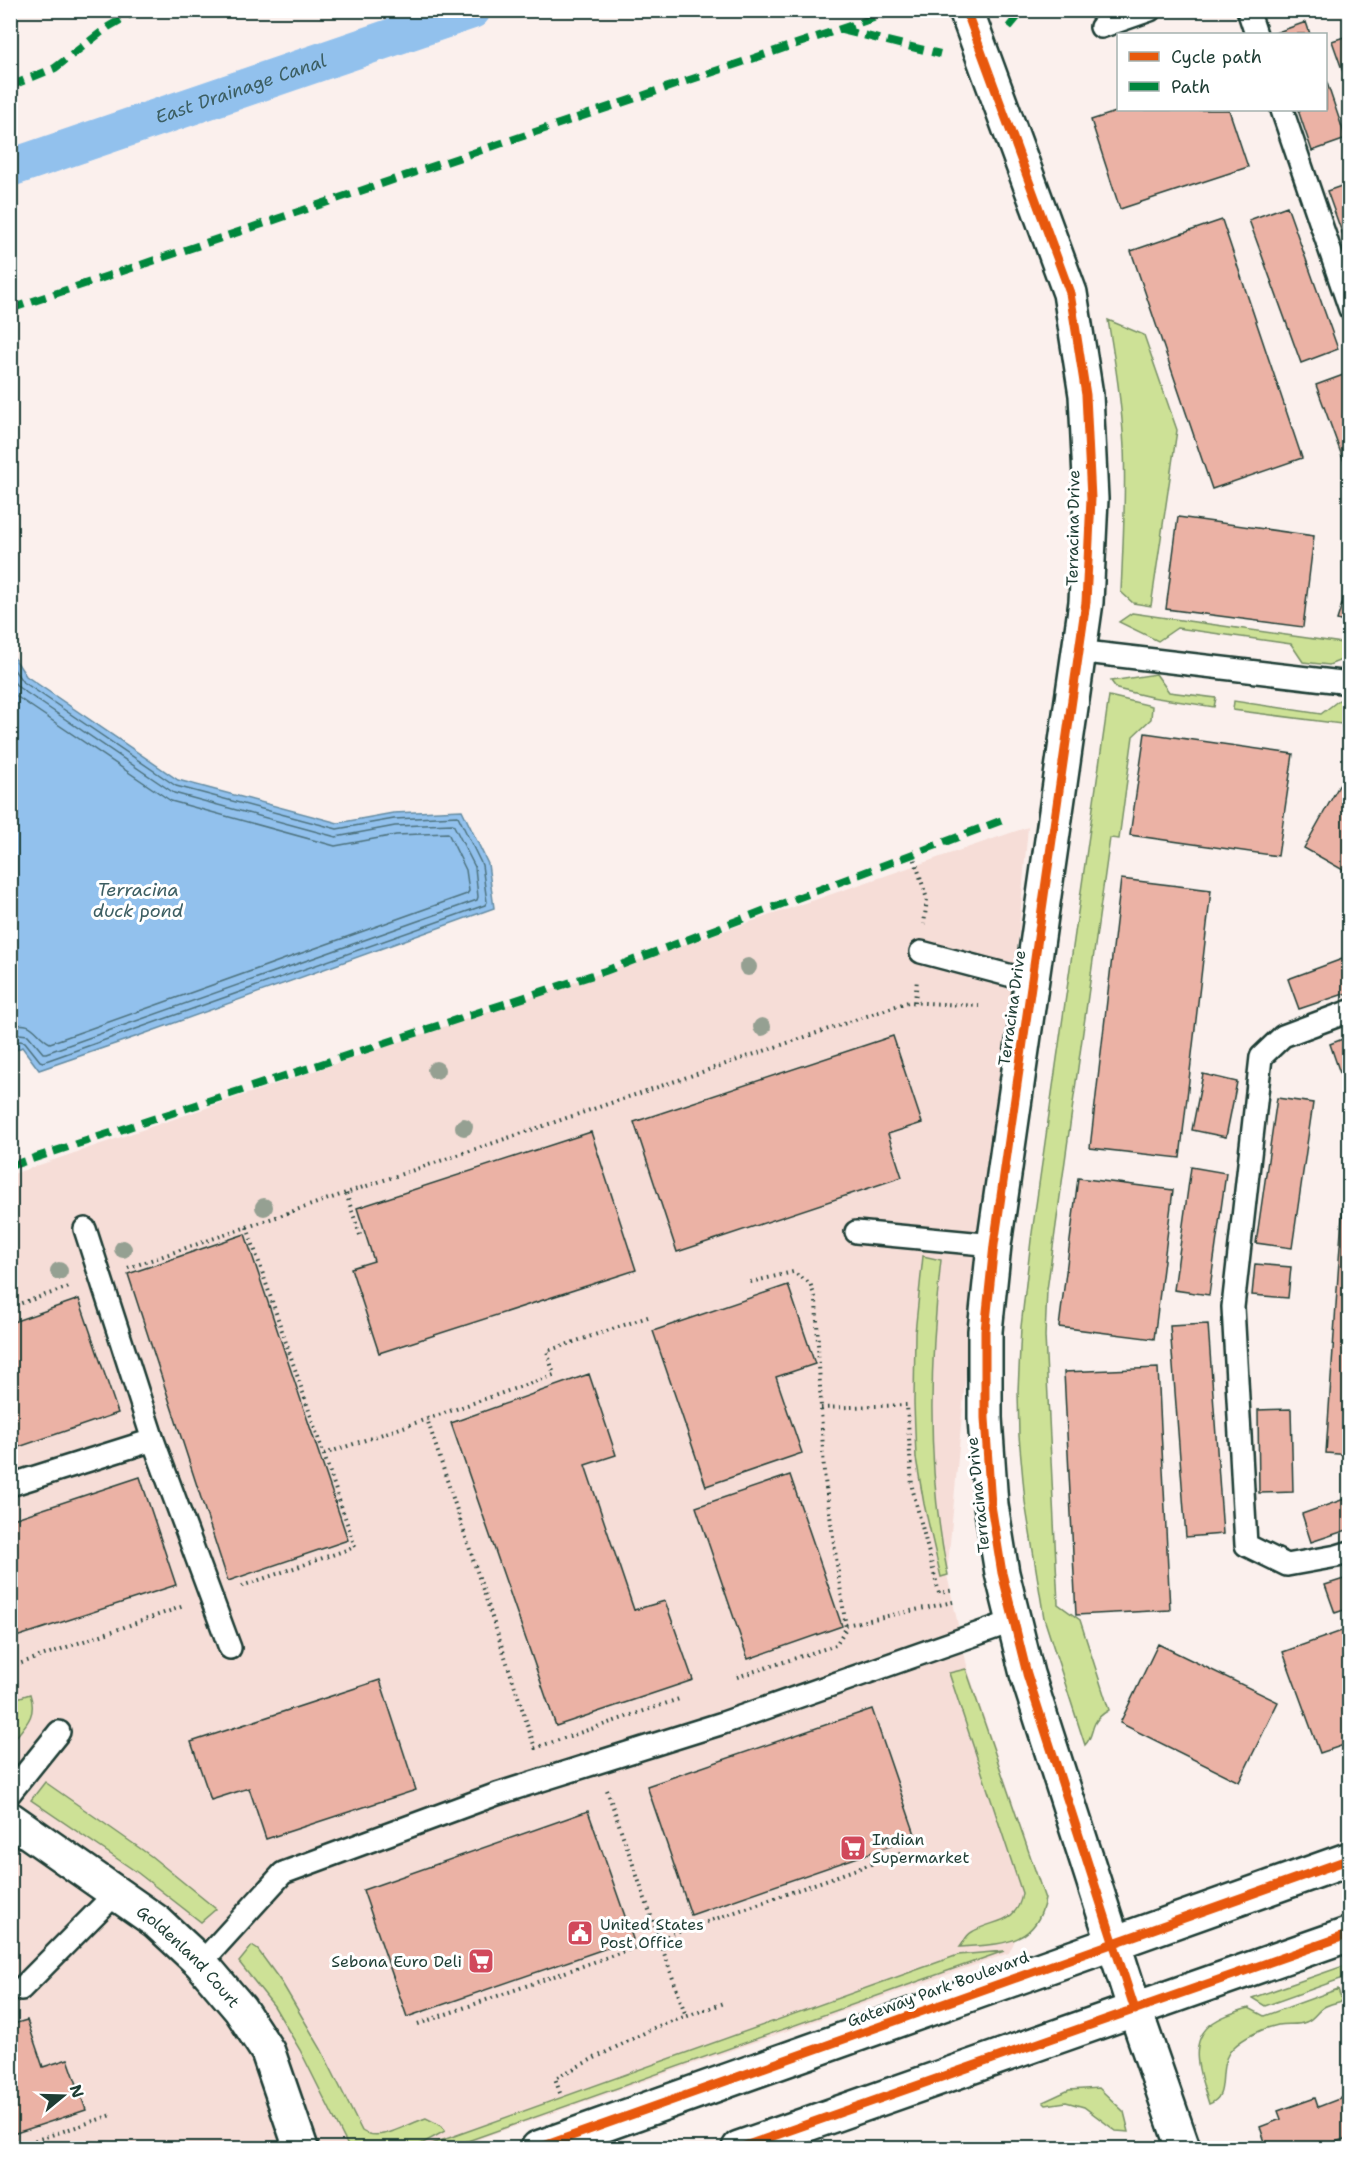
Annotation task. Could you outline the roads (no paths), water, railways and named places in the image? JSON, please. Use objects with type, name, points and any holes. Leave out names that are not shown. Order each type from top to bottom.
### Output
[{"type":"street","name":"Terracina Drive","points":[[966,10],[1070,293],[1086,395],[1091,499],[1086,602],[1077,651],[994,1245],[986,1331],[985,1418],[991,1505],[1002,1573],[1027,1674],[1135,2010],[1183,2148]]},
{"type":"street","name":"Goldenland Court","points":[[10,1819],[157,1922],[201,1963],[240,2009],[268,2052],[301,2148]]},
{"type":"street","name":"Gateway Park Boulevard","points":[[538,2148],[1350,1859]]},
{"type":"street","points":[[739,2148],[1350,1934]]},
{"type":"lane","points":[[1101,27],[1150,10]]},
{"type":"lane","points":[[1248,10],[1256,33]]},
{"type":"lane","points":[[1282,111],[1350,309]]},
{"type":"lane","points":[[1077,651],[1350,683]]},
{"type":"lane","points":[[921,952],[1031,981]]},
{"type":"lane","points":[[1350,1011],[1283,1036],[1261,1057],[1233,1307],[1246,1545],[1287,1565],[1350,1552]]},
{"type":"lane","points":[[85,1229],[153,1440],[230,1648]]},
{"type":"lane","points":[[856,1232],[994,1245]]},
{"type":"lane","points":[[10,1485],[153,1440]]},
{"type":"lane","points":[[201,1963],[283,1873],[497,1794],[723,1723],[1014,1621]]},
{"type":"lane","points":[[10,1793],[58,1732]]},
{"type":"lane","points":[[21,1989],[116,1893]]},
{"type":"water","name":"Terracina duck pond","points":[[11,653],[26,676],[178,780],[338,823],[393,813],[462,810],[488,864],[494,908],[39,1070],[22,1047],[11,1053]]},
{"type":"waterway","name":"East Drainage Canal","points":[[10,168],[472,10]]},
{"type":"place","name":"Indian Supermarket","points":[[853,1848]]},
{"type":"place","name":"United States Post Office","points":[[580,1933]]},
{"type":"place","name":"Sebona Euro Deli","points":[[481,1961]]}]
